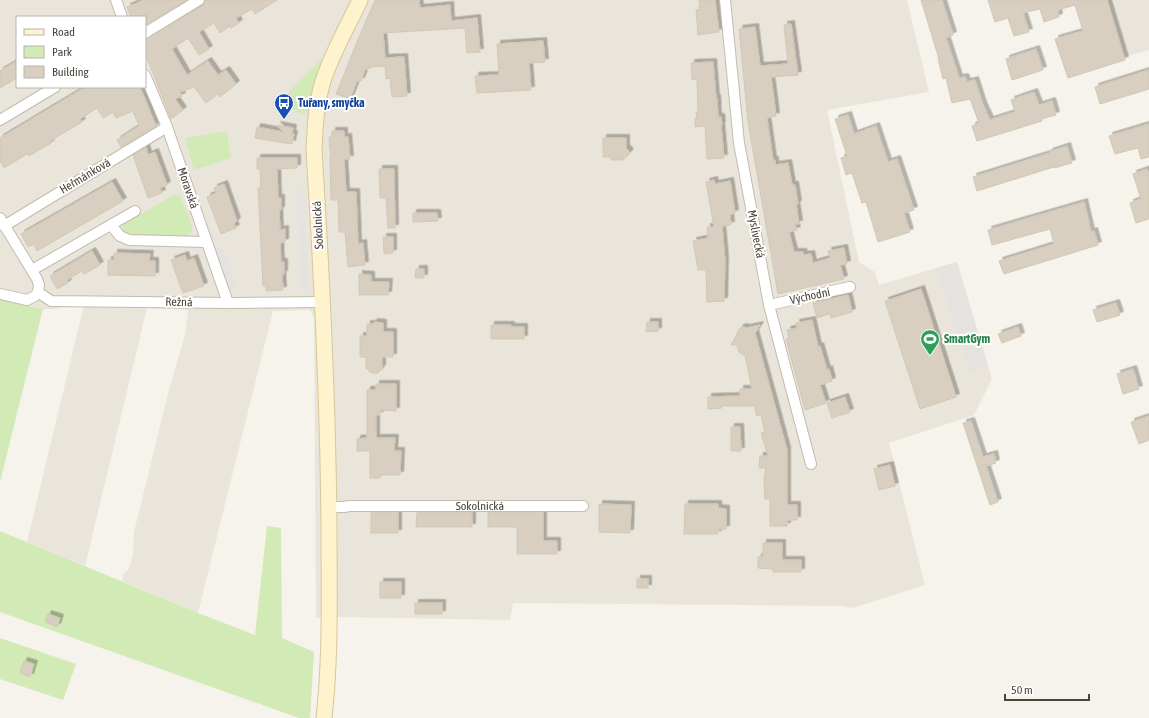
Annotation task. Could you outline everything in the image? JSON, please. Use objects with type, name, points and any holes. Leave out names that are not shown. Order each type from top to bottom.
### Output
[{"type":"main road","name":"Sokolnická","points":[[324,718],[327,685],[330,602],[329,507],[323,302],[314,151],[316,120],[324,81],[360,0]]},
{"type":"street","points":[[116,0],[122,16]]},
{"type":"street","points":[[146,32],[198,0]]},
{"type":"street","name":"Myslivecká","points":[[725,0],[739,143],[769,305],[811,464]]},
{"type":"street","name":"Moravská","points":[[146,77],[166,127],[228,303]]},
{"type":"street","points":[[0,120],[53,88]]},
{"type":"street","name":"Heřmánková","points":[[2,222],[166,127]]},
{"type":"street","points":[[32,270],[135,212]]},
{"type":"street","points":[[0,294],[27,300],[35,296],[38,292],[39,285],[32,270],[2,222]]},
{"type":"street","points":[[111,225],[120,236],[129,240],[206,242]]},
{"type":"street","name":"Východní","points":[[769,305],[850,287]]},
{"type":"street","name":"Režná","points":[[38,292],[51,301],[228,303],[323,302]]},
{"type":"street","name":"Sokolnická","points":[[329,507],[583,506]]},
{"type":"shaded area","points":[[0,0],[907,0],[929,92],[827,110],[859,262],[875,272],[879,285],[957,262],[992,379],[974,415],[889,443],[925,585],[853,608],[842,606],[513,603],[510,620],[340,617],[316,618],[314,318],[310,310],[273,311],[198,613],[122,581],[124,573],[128,570],[133,554],[134,532],[170,386],[185,335],[188,310],[147,308],[85,566],[27,542],[84,305],[69,305],[55,309],[43,309],[0,300]]},
{"type":"shaded area","points":[[1107,0],[1149,0],[1149,50],[1124,57]]},
{"type":"shaded area","points":[[296,186],[304,186],[309,292],[301,292]]},
{"type":"shaded area","points":[[223,246],[238,289],[231,292],[215,249]]},
{"type":"shaded area","points":[[957,262],[988,366],[969,372],[936,268]]},
{"type":"green space","points":[[323,58],[324,59],[313,89],[310,108],[306,113],[300,113],[289,104],[289,92]]},
{"type":"green space","points":[[227,131],[231,158],[194,170],[185,138]]},
{"type":"green space","points":[[175,194],[180,195],[192,226],[192,231],[188,233],[188,237],[126,234],[122,229],[123,225]]},
{"type":"green space","points":[[0,300],[43,309],[0,482]]},
{"type":"green space","points":[[267,526],[281,528],[282,638],[314,652],[310,718],[299,718],[0,612],[0,531],[255,635]]},
{"type":"green space","points":[[0,638],[76,664],[63,700],[0,679]]},
{"type":"building","points":[[144,0],[187,0],[146,24],[146,16],[131,16],[127,7]]},
{"type":"building","points":[[205,0],[277,0],[255,14],[252,9],[236,18],[239,23],[231,28],[230,26],[220,33],[214,23],[199,32],[209,49],[199,55],[188,38],[172,49],[187,75],[208,61],[218,75],[226,70],[236,84],[220,97],[218,94],[206,103],[194,87],[180,92],[182,96],[175,99],[183,110],[171,119],[146,56],[146,38],[202,6]]},
{"type":"building","points":[[375,0],[419,0],[420,8],[450,5],[451,21],[477,18],[480,52],[467,53],[465,28],[383,33],[385,58],[404,57],[407,96],[392,97],[390,78],[386,79],[385,66],[372,67],[365,70],[361,81],[357,81],[350,99],[336,94]]},
{"type":"building","points":[[699,0],[715,0],[719,32],[698,35],[696,10],[700,9]]},
{"type":"building","points":[[921,0],[942,0],[953,35],[946,38],[959,78],[965,77],[967,82],[975,80],[983,105],[990,120],[1015,112],[1011,100],[1034,92],[1039,105],[1052,101],[1056,115],[1041,119],[1042,121],[977,141],[972,126],[979,123],[970,99],[952,103],[946,78],[943,79],[939,59]]},
{"type":"building","points":[[988,0],[1107,0],[1125,60],[1068,78],[1055,39],[1083,31],[1075,5],[1058,10],[1059,17],[1044,22],[1040,9],[1023,13],[1029,32],[1014,36],[1008,18],[995,22]]},
{"type":"building","points":[[791,24],[798,75],[771,77],[776,116],[767,118],[775,165],[788,163],[792,185],[795,185],[799,224],[795,224],[797,230],[789,232],[794,252],[803,252],[804,255],[811,254],[813,263],[830,258],[828,251],[844,248],[847,264],[840,265],[844,279],[778,294],[748,122],[739,29],[755,27],[760,66],[788,64],[784,25]]},
{"type":"building","points":[[543,41],[545,62],[529,63],[531,90],[477,93],[475,76],[499,75],[497,44]]},
{"type":"building","points":[[1036,49],[1043,70],[1012,80],[1006,59]]},
{"type":"building","points":[[16,62],[16,79],[0,88],[0,71]]},
{"type":"building","points":[[713,62],[718,117],[721,117],[722,125],[724,158],[707,159],[705,126],[695,127],[695,118],[697,118],[696,112],[698,112],[697,79],[692,80],[691,63]]},
{"type":"building","points":[[1149,70],[1149,89],[1100,104],[1095,87]]},
{"type":"building","points":[[83,88],[140,88],[156,126],[121,147],[117,140],[139,126],[133,111],[116,118],[113,112],[103,118],[97,108],[80,119],[82,122],[50,141],[51,143],[29,156],[27,154],[4,168],[0,161],[0,138]]},
{"type":"building","points":[[848,115],[854,134],[876,126],[888,162],[897,159],[914,210],[904,213],[910,232],[878,242],[866,202],[862,203],[852,173],[846,175],[841,158],[847,156],[835,119]]},
{"type":"building","points":[[1149,124],[1149,157],[1141,159],[1138,148],[1115,154],[1109,136]]},
{"type":"building","points":[[277,125],[293,128],[292,134],[294,134],[292,144],[255,138],[257,127],[283,132]]},
{"type":"building","points":[[332,131],[344,131],[344,137],[348,137],[350,159],[344,159],[346,192],[356,192],[358,244],[363,243],[365,265],[348,267],[345,232],[339,232],[338,200],[331,200],[331,151],[329,137],[332,137]]},
{"type":"building","points":[[603,138],[626,138],[626,148],[630,152],[623,160],[611,160],[611,157],[603,157]]},
{"type":"building","points":[[1067,146],[1072,163],[1054,167],[977,191],[973,177],[1050,153],[1049,152]]},
{"type":"building","points":[[146,147],[148,155],[155,152],[167,185],[160,188],[162,193],[148,198],[133,155]]},
{"type":"building","points":[[257,158],[297,158],[297,168],[277,169],[278,198],[281,198],[281,210],[279,210],[280,230],[285,229],[285,242],[280,243],[281,262],[284,262],[284,274],[282,274],[283,290],[266,291],[266,286],[263,286],[258,188],[261,188],[260,169],[257,169]]},
{"type":"building","points":[[379,169],[394,169],[395,228],[388,228],[386,198],[380,198]]},
{"type":"building","points":[[1147,169],[1149,176],[1149,219],[1136,223],[1130,203],[1141,199],[1133,174]]},
{"type":"building","points":[[714,180],[715,184],[730,181],[735,213],[730,215],[731,225],[722,226],[725,261],[724,301],[707,302],[706,270],[698,270],[693,241],[708,238],[707,227],[714,227],[706,182]]},
{"type":"building","points":[[112,182],[123,201],[37,251],[34,244],[28,247],[21,234]]},
{"type":"building","points":[[224,184],[237,221],[234,224],[236,228],[221,234],[207,197],[216,193],[214,188]]},
{"type":"building","points":[[1084,202],[1091,232],[1094,231],[1098,245],[1004,274],[999,261],[1054,244],[1050,229],[992,245],[988,230]]},
{"type":"building","points":[[413,213],[437,213],[438,221],[413,222]]},
{"type":"building","points":[[383,237],[393,237],[393,253],[384,254]]},
{"type":"building","points":[[92,251],[100,265],[84,274],[82,271],[67,280],[68,283],[57,289],[50,276]]},
{"type":"building","points":[[114,253],[150,254],[149,261],[155,261],[155,276],[108,275],[108,260],[114,260]]},
{"type":"building","points":[[185,255],[187,261],[194,258],[204,286],[183,293],[171,260]]},
{"type":"building","points":[[416,269],[424,269],[424,278],[415,278]]},
{"type":"building","points":[[359,274],[371,275],[371,282],[389,282],[388,295],[359,295]]},
{"type":"building","points":[[921,289],[956,397],[920,409],[885,301]]},
{"type":"building","points":[[848,295],[852,312],[831,318],[830,314],[817,318],[813,303]]},
{"type":"building","points":[[1116,303],[1120,315],[1097,322],[1093,310]]},
{"type":"building","points":[[812,320],[818,347],[820,346],[832,381],[820,385],[826,403],[805,410],[786,339],[789,338],[787,330],[797,328],[796,323]]},
{"type":"building","points":[[374,322],[383,323],[383,332],[393,332],[393,357],[382,357],[382,368],[378,373],[371,373],[366,368],[366,357],[360,357],[360,336],[367,336],[367,324],[373,324]]},
{"type":"building","points":[[647,322],[658,322],[658,331],[646,332]]},
{"type":"building","points":[[491,325],[511,325],[511,327],[524,327],[524,339],[491,339]]},
{"type":"building","points":[[760,325],[755,333],[787,450],[787,505],[797,505],[797,520],[787,520],[787,526],[770,526],[770,499],[765,499],[764,478],[766,468],[759,468],[760,456],[768,456],[761,433],[765,432],[761,415],[757,416],[754,406],[722,406],[722,408],[708,409],[708,397],[740,396],[740,389],[752,389],[745,356],[739,352],[737,345],[731,345],[740,328]]},
{"type":"building","points":[[1018,327],[1021,336],[1002,343],[998,334]]},
{"type":"building","points":[[1133,369],[1139,389],[1123,394],[1117,374]]},
{"type":"building","points":[[376,384],[396,384],[396,411],[380,410],[380,415],[376,415],[376,438],[395,438],[394,451],[401,451],[400,475],[380,475],[380,478],[370,478],[370,451],[357,451],[357,439],[367,438],[367,390],[376,390]]},
{"type":"building","points":[[845,397],[850,412],[832,418],[827,403]]},
{"type":"building","points":[[1149,416],[1149,440],[1139,444],[1131,422]]},
{"type":"building","points":[[971,421],[983,457],[994,454],[996,463],[986,466],[998,502],[990,505],[963,423]]},
{"type":"building","points":[[731,427],[740,427],[741,451],[731,451]]},
{"type":"building","points":[[890,465],[895,486],[879,490],[874,469]]},
{"type":"building","points":[[599,504],[631,505],[630,533],[599,532]]},
{"type":"building","points":[[685,504],[718,504],[718,508],[726,509],[726,529],[718,529],[718,534],[684,534]]},
{"type":"building","points":[[371,512],[398,512],[398,533],[371,533]]},
{"type":"building","points":[[417,512],[472,512],[472,527],[416,527]]},
{"type":"building","points":[[488,512],[543,512],[543,541],[557,541],[557,554],[517,554],[517,527],[488,527]]},
{"type":"building","points":[[763,543],[782,543],[782,560],[801,560],[801,572],[773,572],[773,569],[758,568],[758,557],[763,557]]},
{"type":"building","points":[[637,579],[648,579],[648,588],[637,588]]},
{"type":"building","points":[[380,582],[401,582],[401,598],[380,598]]},
{"type":"building","points":[[415,603],[442,603],[442,614],[415,614]]},
{"type":"building","points":[[48,614],[60,618],[57,627],[45,622]]},
{"type":"building","points":[[24,661],[34,664],[30,677],[20,673]]},
{"type":"place","name":"Tuřany, smyčka","points":[[284,120]]},
{"type":"place","name":"SmartGym","points":[[930,356]]}]
